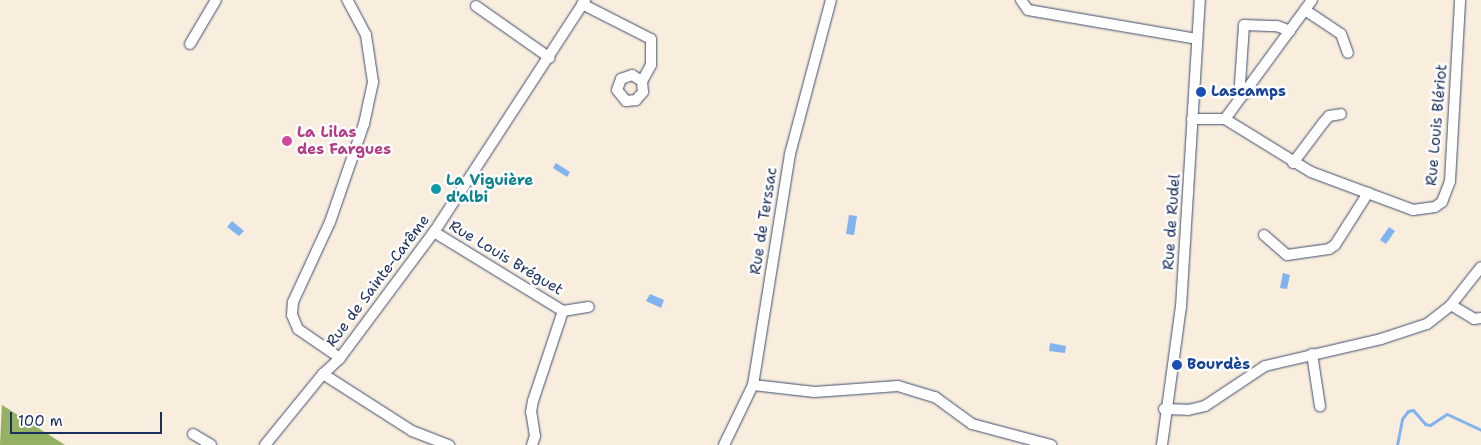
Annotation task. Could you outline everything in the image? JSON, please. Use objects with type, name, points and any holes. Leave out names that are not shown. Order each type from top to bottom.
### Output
[{"type":"street","points":[[190,44],[216,0]]},
{"type":"street","points":[[340,358],[298,329],[292,315],[293,302],[330,222],[364,124],[372,82],[366,35],[347,0]]},
{"type":"street","name":"Rue de Terssac","points":[[724,445],[753,385],[790,154],[831,0]]},
{"type":"street","points":[[1021,0],[1028,10],[1197,39]]},
{"type":"street","name":"Rue de Rudel","points":[[1162,445],[1164,409],[1181,307],[1200,0]]},
{"type":"street","points":[[1192,119],[1225,120],[1312,0]]},
{"type":"street","name":"Rue Louis Blériot","points":[[1225,120],[1293,163],[1368,193],[1413,210],[1424,210],[1442,202],[1448,192],[1460,0]]},
{"type":"street","points":[[583,2],[651,39],[651,65],[642,81]]},
{"type":"street","name":"Rue de Sainte-Carême","points":[[265,445],[322,374],[340,358],[434,232],[550,58],[583,2]]},
{"type":"street","points":[[476,6],[550,58]]},
{"type":"street","points":[[1305,10],[1341,34],[1348,53]]},
{"type":"street","points":[[1245,94],[1240,84],[1244,25],[1277,26],[1290,31]]},
{"type":"street","points":[[1293,163],[1323,123],[1330,116],[1341,114]]},
{"type":"street","points":[[1264,235],[1287,255],[1329,249],[1335,245],[1368,193]]},
{"type":"street","name":"Rue Louis Bréguet","points":[[434,232],[563,310],[589,307]]},
{"type":"street","points":[[1164,409],[1188,410],[1206,406],[1265,366],[1381,339],[1427,324],[1451,305],[1481,267]]},
{"type":"street","points":[[1451,305],[1474,319],[1481,318]]},
{"type":"street","name":"Rue Louis Bréguet","points":[[532,445],[535,436],[531,412],[533,401],[563,310]]},
{"type":"street","points":[[1312,354],[1320,406]]},
{"type":"street","points":[[322,374],[412,431],[449,445]]},
{"type":"street","points":[[753,385],[815,392],[898,386],[936,397],[972,424],[1051,445]]},
{"type":"street","points":[[193,434],[211,445]]},
{"type":"green space","points":[[2,405],[65,445],[0,445]]},
{"type":"water","points":[[556,163],[570,172],[567,177],[553,168]]},
{"type":"water","points":[[849,215],[857,216],[854,235],[846,234]]},
{"type":"water","points":[[232,221],[244,231],[239,236],[227,227]]},
{"type":"water","points":[[1389,227],[1395,231],[1386,244],[1380,240]]},
{"type":"water","points":[[1283,273],[1290,275],[1287,289],[1280,288]]},
{"type":"water","points":[[650,294],[664,300],[661,308],[646,301]]},
{"type":"water","points":[[1050,343],[1066,346],[1065,353],[1049,351]]},
{"type":"waterway","points":[[1397,445],[1402,419],[1408,411],[1413,410],[1425,424],[1430,425],[1447,414],[1481,430]]},
{"type":"place","name":"Lascamps","points":[[1201,92]]},
{"type":"place","name":"La Lilas des Fargues","points":[[287,141]]},
{"type":"place","name":"La Viguière d'albi","points":[[436,189]]},
{"type":"place","name":"Bourdès","points":[[1177,365]]}]
